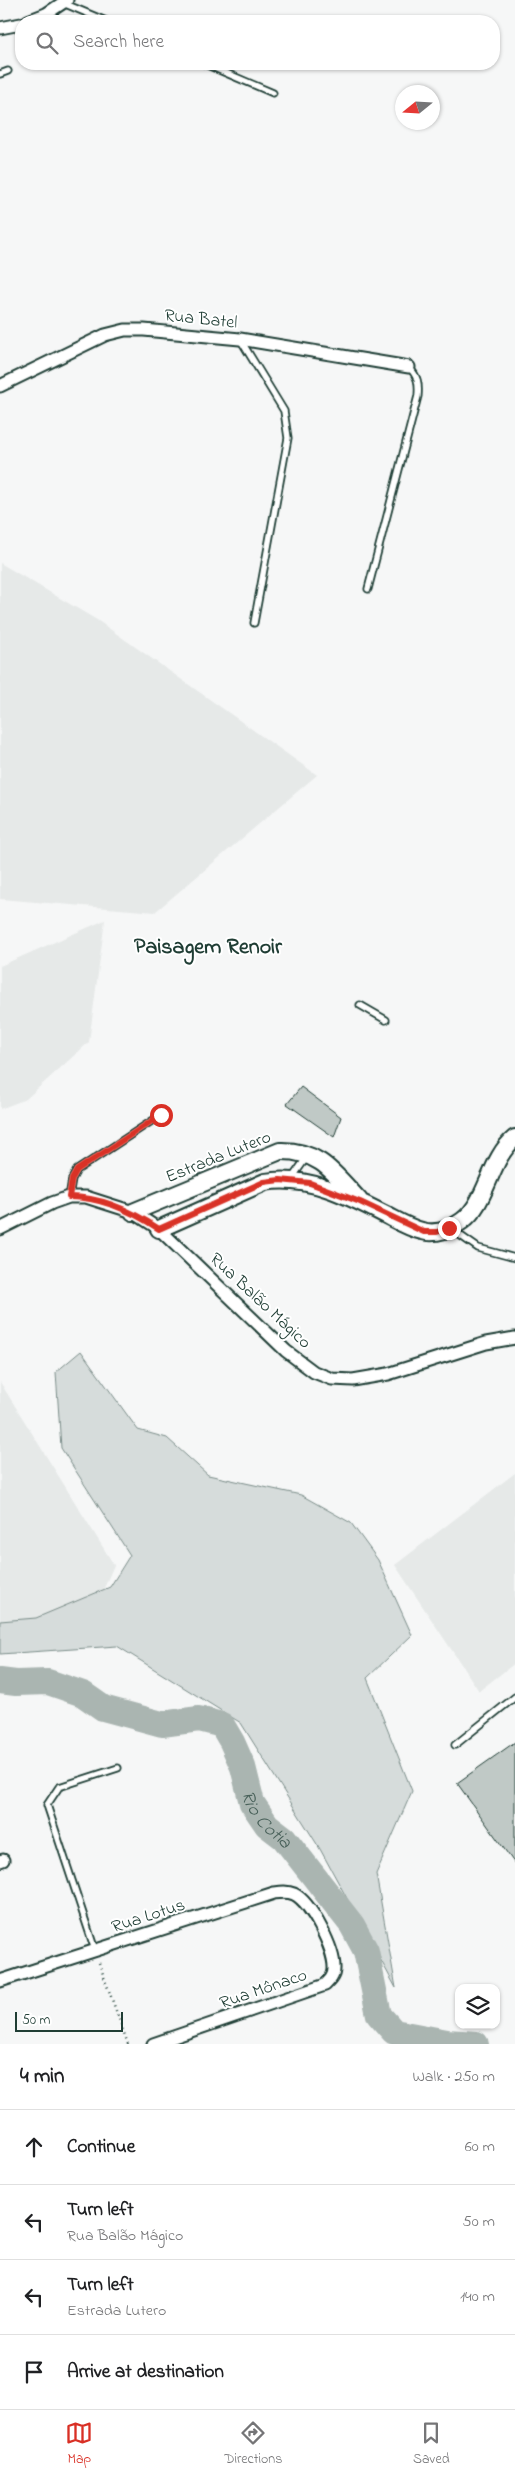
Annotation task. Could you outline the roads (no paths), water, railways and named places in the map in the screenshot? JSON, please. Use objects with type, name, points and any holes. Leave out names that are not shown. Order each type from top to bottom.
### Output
[{"type":"street","points":[[43,15],[65,1]]},
{"type":"street","points":[[0,28],[15,25]]},
{"type":"street","name":"Rua Batel","points":[[0,386],[105,335],[125,330],[240,339],[409,367]]},
{"type":"street","name":"Estrada Lutero","points":[[159,1229],[264,1182],[291,1180],[310,1183],[360,1202],[424,1232],[437,1232],[462,1221],[473,1210],[502,1152],[515,1138]]},
{"type":"street","name":"Estrada Lutero","points":[[133,1212],[267,1154],[295,1150],[309,1154],[336,1174],[360,1202]]},
{"type":"street","name":"Rua Balão Mágico","points":[[0,1229],[52,1203],[69,1197],[86,1197],[133,1212],[159,1229],[286,1351],[314,1372],[332,1379],[352,1380],[388,1374],[486,1343],[515,1338]]},
{"type":"street","name":"Rua Lotus","points":[[0,1981],[274,1893],[294,1894],[306,1904]]},
{"type":"street","name":"Rua Mônaco","points":[[153,2044],[325,1985],[333,1977],[333,1957],[329,1945],[306,1904]]},
{"type":"lane","points":[[65,1],[94,15]]},
{"type":"lane","points":[[219,70],[273,93]]},
{"type":"lane","points":[[0,74],[8,71]]},
{"type":"lane","points":[[240,339],[284,411],[288,438],[254,623]]},
{"type":"lane","points":[[368,589],[418,396],[419,384],[417,375],[409,367]]},
{"type":"lane","points":[[360,1005],[386,1020]]},
{"type":"lane","points":[[69,1197],[72,1179],[77,1170],[161,1115]]},
{"type":"lane","points":[[291,1180],[309,1154]]},
{"type":"lane","points":[[449,1228],[478,1248],[515,1258]]},
{"type":"lane","points":[[455,1745],[515,1697]]},
{"type":"lane","points":[[95,1950],[47,1805],[59,1787],[118,1768]]},
{"type":"waterway","name":"Rio Cotia","points":[[0,1681],[16,1683],[48,1682],[83,1694],[103,1708],[162,1724],[199,1719],[222,1725],[243,1767],[252,1803],[267,1825],[284,1838],[352,1925],[366,1951],[379,2015],[394,2032],[447,2042],[476,2044]]},
{"type":"district","name":"Paisagem Renoir","points":[[208,945]]}]
